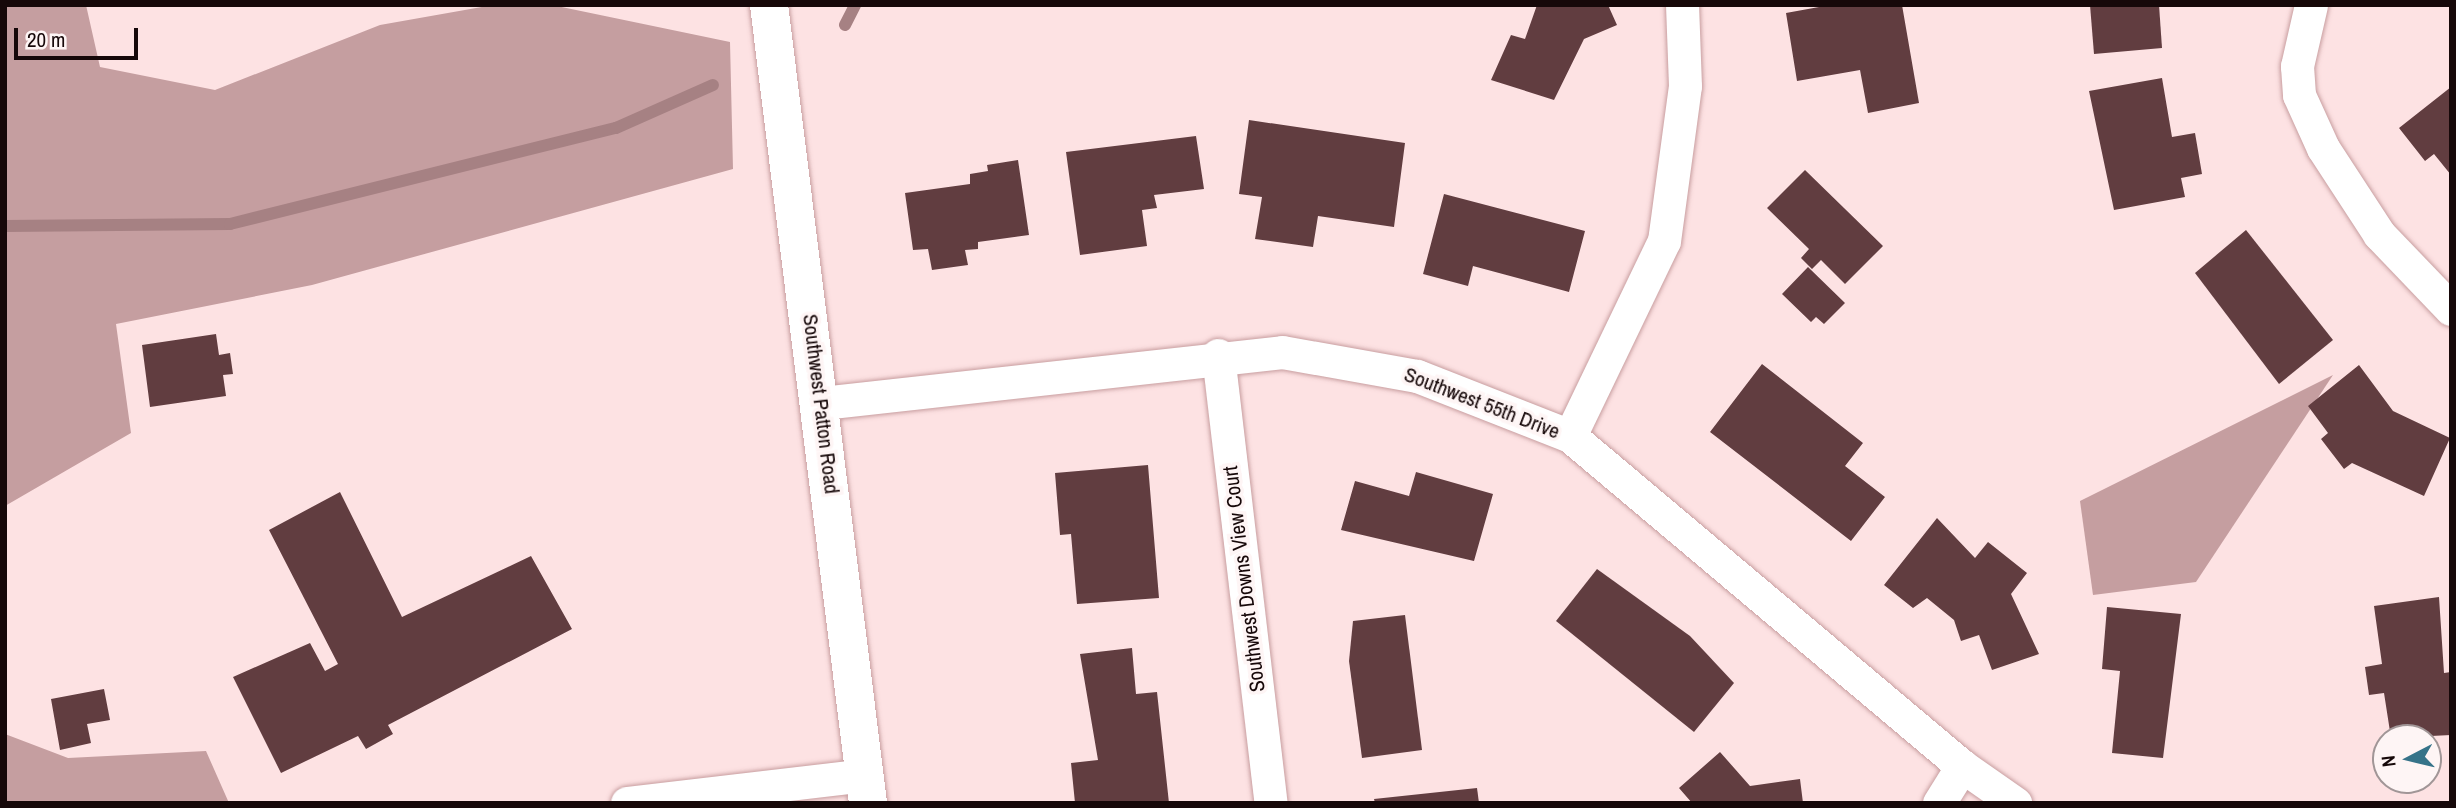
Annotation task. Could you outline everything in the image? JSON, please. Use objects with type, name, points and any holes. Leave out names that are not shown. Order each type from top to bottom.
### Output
[{"type":"street","name":"Southwest Patton Road","points":[[769,5],[822,403],[866,789]]},
{"type":"street","points":[[1570,436],[1664,241],[1685,86],[1682,5]]},
{"type":"street","points":[[2311,5],[2298,85],[2323,148],[2379,234],[2451,309]]},
{"type":"street","name":"Southwest 55th Drive","points":[[822,403],[1218,355],[1282,352],[1373,364],[1461,391],[1570,436],[1962,766],[2015,803]]},
{"type":"street","name":"Southwest Downs View Court","points":[[1218,355],[1271,803]]},
{"type":"street","points":[[1939,803],[1962,766]]},
{"type":"street","points":[[627,803],[866,789]]},
{"type":"shaded area","points":[[5,5],[86,5],[100,67],[215,90],[380,25],[493,5],[552,5],[730,42],[733,169],[312,285],[116,324],[131,433],[5,506]]},
{"type":"shaded area","points":[[2333,375],[2196,582],[2093,595],[2080,501]]},
{"type":"shaded area","points":[[5,734],[68,758],[206,751],[229,803],[5,803]]},
{"type":"building","points":[[1537,5],[1608,5],[1617,25],[1584,39],[1554,100],[1491,80],[1511,35],[1525,39]]},
{"type":"building","points":[[1830,5],[1902,5],[1919,103],[1868,113],[1860,70],[1797,81],[1786,13]]},
{"type":"building","points":[[2090,5],[2159,5],[2162,48],[2094,54]]},
{"type":"building","points":[[2162,78],[2172,137],[2195,133],[2202,174],[2181,178],[2185,197],[2114,210],[2089,91]]},
{"type":"building","points":[[2451,87],[2451,175],[2434,154],[2425,161],[2399,128]]},
{"type":"building","points":[[1249,120],[1405,143],[1394,227],[1318,216],[1313,247],[1255,239],[1262,197],[1239,194]]},
{"type":"building","points":[[1196,136],[1204,189],[1154,195],[1157,208],[1142,210],[1147,246],[1080,255],[1066,152]]},
{"type":"building","points":[[1018,160],[1029,235],[978,242],[978,249],[965,250],[968,265],[932,270],[928,249],[913,250],[905,193],[970,184],[970,174],[988,171],[987,165]]},
{"type":"building","points":[[1805,170],[1883,246],[1845,284],[1821,260],[1812,269],[1801,258],[1809,249],[1767,208]]},
{"type":"building","points":[[1444,194],[1585,231],[1569,292],[1473,266],[1468,286],[1423,274]]},
{"type":"building","points":[[2246,230],[2333,340],[2279,384],[2195,273]]},
{"type":"building","points":[[1808,267],[1845,303],[1824,324],[1816,317],[1811,322],[1782,294]]},
{"type":"building","points":[[216,334],[219,355],[230,353],[233,374],[223,375],[226,396],[150,407],[142,345]]},
{"type":"building","points":[[1762,364],[1863,443],[1845,466],[1885,497],[1851,541],[1710,432]]},
{"type":"building","points":[[2359,365],[2393,411],[2450,438],[2424,496],[2352,463],[2344,469],[2321,439],[2328,433],[2308,406]]},
{"type":"building","points":[[1148,465],[1159,598],[1077,604],[1071,534],[1060,535],[1055,473]]},
{"type":"building","points":[[1416,472],[1493,494],[1474,561],[1341,530],[1355,481],[1409,496]]},
{"type":"building","points":[[340,492],[402,617],[531,556],[572,629],[388,725],[393,734],[366,749],[358,736],[281,773],[233,677],[310,643],[325,671],[338,664],[269,530]]},
{"type":"building","points":[[1937,518],[1975,558],[1988,542],[2027,573],[2011,594],[2039,654],[1992,670],[1979,635],[1961,641],[1954,620],[1927,598],[1913,608],[1884,585]]},
{"type":"building","points":[[1597,569],[1690,636],[1734,683],[1694,732],[1556,621]]},
{"type":"building","points":[[2439,597],[2444,673],[2451,672],[2451,735],[2442,735],[2442,724],[2389,724],[2384,693],[2369,695],[2365,667],[2382,664],[2374,606]]},
{"type":"building","points":[[2107,607],[2181,614],[2163,758],[2112,753],[2120,671],[2102,669]]},
{"type":"building","points":[[1405,615],[1422,750],[1362,758],[1349,661],[1353,621]]},
{"type":"building","points":[[1132,648],[1136,694],[1157,692],[1169,803],[1075,803],[1071,763],[1098,760],[1080,654]]},
{"type":"building","points":[[104,689],[110,720],[87,724],[91,743],[60,750],[51,699]]},
{"type":"building","points":[[1720,752],[1750,786],[1800,779],[1803,803],[1692,803],[1679,788]]},
{"type":"building","points":[[1477,788],[1479,803],[1375,803],[1374,799]]},
{"type":"waterway","points":[[845,25],[855,5]]},
{"type":"waterway","points":[[5,226],[230,224],[616,128],[713,85]]}]
